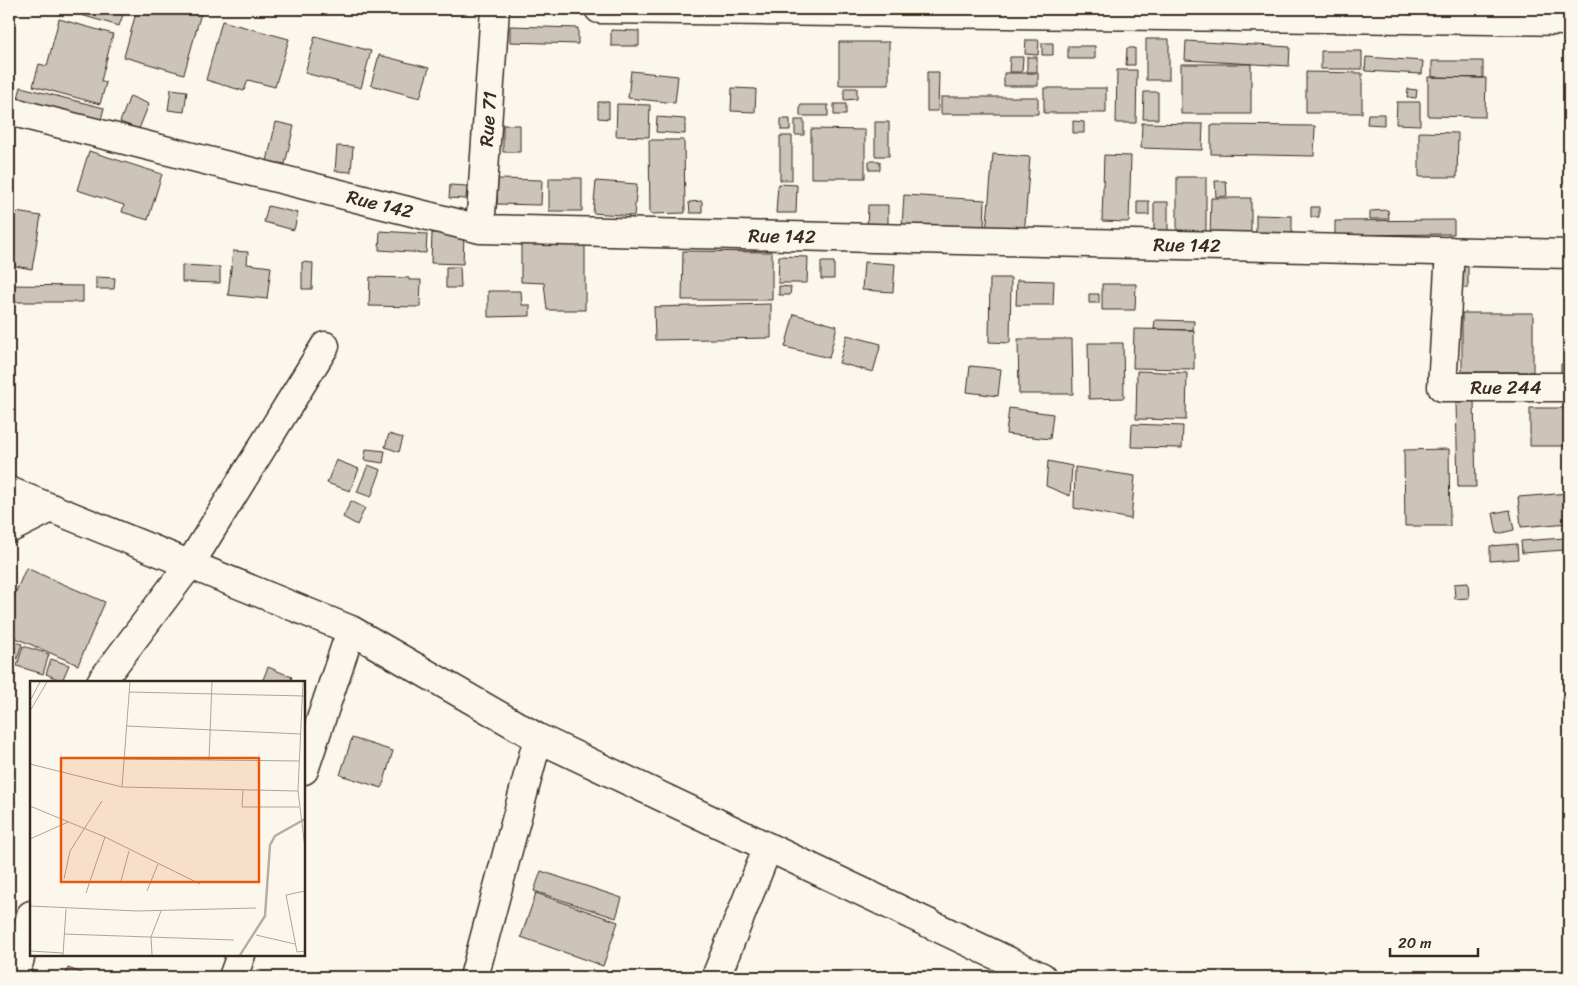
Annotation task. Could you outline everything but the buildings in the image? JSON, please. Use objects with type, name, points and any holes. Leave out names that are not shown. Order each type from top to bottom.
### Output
[{"type":"street","name":"Rue 71","points":[[480,229],[495,9]]},
{"type":"street","points":[[599,9],[1180,12],[1569,21]]},
{"type":"street","name":"Rue 142","points":[[9,111],[480,229],[1569,254]]},
{"type":"street","name":"Rue 244","points":[[1450,251],[1442,386],[1569,387]]},
{"type":"street","points":[[102,681],[190,564],[325,346]]},
{"type":"street","points":[[9,490],[351,630],[538,738],[1042,977]]},
{"type":"street","points":[[9,529],[51,508]]},
{"type":"street","points":[[305,767],[351,630]]},
{"type":"street","points":[[474,977],[538,738]]},
{"type":"street","points":[[716,977],[768,847]]},
{"type":"street","points":[[19,962],[30,919]]},
{"type":"street","points":[[233,977],[241,956]]}]
